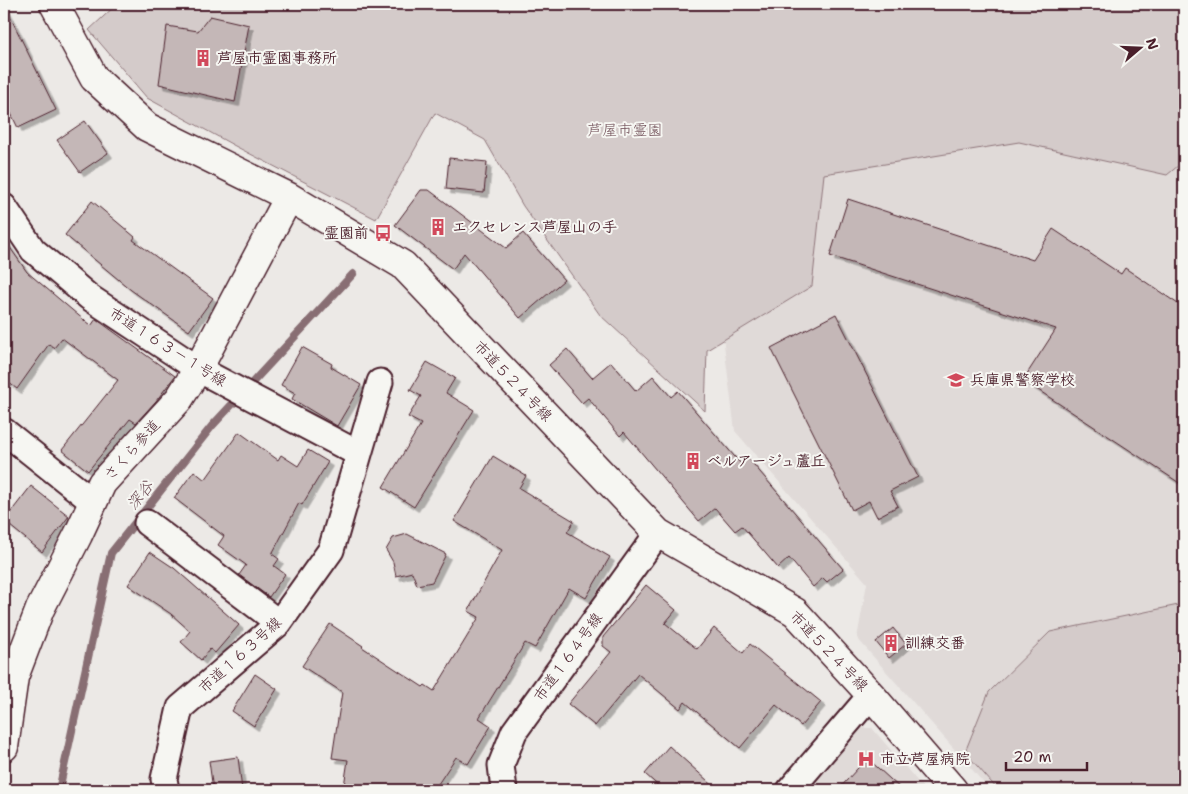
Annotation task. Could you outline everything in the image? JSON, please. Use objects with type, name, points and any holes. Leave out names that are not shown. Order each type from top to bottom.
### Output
[{"type":"street","name":"市道５２４号線","points":[[54,4],[94,78],[146,127],[288,197],[403,265],[658,533],[795,612],[954,790]]},
{"type":"street","name":"さくら参道","points":[[4,747],[9,672],[102,483],[179,399],[198,369],[288,197]]},
{"type":"street","name":"市道１６３－１号線","points":[[4,207],[32,250],[89,297],[198,369],[359,454]]},
{"type":"street","name":"市道１６３号線","points":[[166,790],[164,779],[180,708],[279,623],[331,550],[380,382]]},
{"type":"street","points":[[4,431],[93,502]]},
{"type":"street","points":[[147,523],[279,623]]},
{"type":"street","name":"市道１６４号線","points":[[504,790],[501,766],[514,732],[658,533]]},
{"type":"street","points":[[790,790],[871,695]]},
{"type":"shaded area","name":"兵庫県警察学校","points":[[1184,4],[1184,790],[990,790],[857,638],[867,583],[735,431],[722,329],[821,166]]},
{"type":"shaded area","name":"市立芦屋病院","points":[[860,728],[872,728],[925,790],[807,790]]},
{"type":"green space","name":"芦屋市霊園","points":[[117,4],[1184,4],[1184,161],[1167,175],[1019,142],[824,174],[812,286],[707,350],[705,411],[600,315],[523,206],[485,140],[435,113],[376,219],[147,98],[89,30]]},
{"type":"green space","points":[[1183,604],[1184,790],[998,790],[965,752],[989,692],[1050,632]]},
{"type":"building","points":[[4,4],[56,110],[18,128],[4,99]]},
{"type":"building","name":"芦屋市霊園事務所","points":[[210,16],[249,25],[235,102],[159,84],[167,26],[198,31]]},
{"type":"building","points":[[85,121],[108,153],[80,172],[57,140]]},
{"type":"building","points":[[449,158],[487,162],[484,193],[446,189]]},
{"type":"building","points":[[421,190],[429,190],[506,248],[523,233],[564,280],[520,318],[464,253],[453,269],[395,225]]},
{"type":"building","points":[[848,199],[1033,260],[1053,229],[1121,274],[1125,268],[1184,308],[1184,486],[1023,380],[1056,329],[830,256]]},
{"type":"building","points":[[92,201],[135,237],[133,240],[213,298],[189,331],[131,290],[65,235]]},
{"type":"building","points":[[4,239],[27,272],[91,326],[96,319],[175,376],[136,423],[130,419],[88,471],[62,450],[118,380],[62,338],[54,348],[49,344],[17,389],[4,379]]},
{"type":"building","points":[[836,314],[918,477],[890,491],[898,506],[877,517],[869,501],[852,510],[771,348]]},
{"type":"building","points":[[302,347],[332,364],[331,367],[361,385],[337,426],[292,399],[295,393],[281,385]]},
{"type":"building","name":"ベルアージュ蘆丘","points":[[567,349],[592,378],[611,362],[636,391],[653,376],[671,397],[678,391],[741,464],[748,458],[843,569],[827,582],[823,578],[813,587],[789,558],[778,568],[742,526],[735,531],[715,508],[699,521],[624,432],[620,436],[588,398],[582,403],[549,365]]},
{"type":"building","points":[[427,362],[455,378],[446,393],[474,410],[414,507],[383,487],[421,424],[408,417],[421,396],[410,390]]},
{"type":"building","points":[[239,432],[278,460],[281,455],[298,466],[308,450],[328,462],[302,505],[299,503],[272,554],[279,559],[274,566],[285,574],[269,597],[239,575],[246,565],[218,545],[224,536],[174,498],[194,471],[205,480]]},
{"type":"building","points":[[493,456],[526,476],[519,488],[574,521],[567,532],[610,557],[586,598],[569,588],[535,648],[525,643],[479,718],[491,726],[468,764],[456,757],[434,790],[370,790],[344,786],[348,760],[332,758],[342,692],[302,666],[330,624],[423,687],[425,685],[434,691],[479,617],[468,611],[502,550],[454,521]]},
{"type":"building","points":[[31,486],[69,516],[42,552],[4,521]]},
{"type":"building","points":[[407,534],[446,554],[432,582],[417,585],[412,572],[396,576],[393,562],[386,550],[393,538]]},
{"type":"building","points":[[150,552],[174,568],[239,625],[215,653],[210,649],[201,660],[181,642],[190,631],[171,614],[128,585]]},
{"type":"building","points":[[646,585],[676,610],[665,623],[697,649],[714,628],[743,653],[750,644],[821,702],[801,726],[776,705],[740,748],[685,702],[680,709],[638,674],[595,726],[568,704],[611,652],[603,646],[603,637]]},
{"type":"building","name":"訓練交番","points":[[893,628],[906,644],[889,658],[876,642]]},
{"type":"building","points":[[255,674],[277,689],[254,726],[232,711]]},
{"type":"building","points":[[669,746],[718,790],[663,790],[645,774]]},
{"type":"building","points":[[238,757],[242,790],[213,790],[209,761]]},
{"type":"building","points":[[867,758],[902,790],[838,790]]},
{"type":"waterway","name":"深谷","points":[[59,790],[111,553],[212,426],[353,274]]},
{"type":"place","name":"芦屋市霊園事務所","points":[[203,58]]},
{"type":"place","name":"エクセレンス芦屋山の手","points":[[438,227]]},
{"type":"place","name":"霊園前","points":[[383,233]]},
{"type":"place","name":"兵庫県警察学校","points":[[956,380]]},
{"type":"place","name":"ベルアージュ蘆丘","points":[[693,461]]},
{"type":"place","name":"訓練交番","points":[[891,643]]},
{"type":"place","name":"市立芦屋病院","points":[[866,759]]}]
